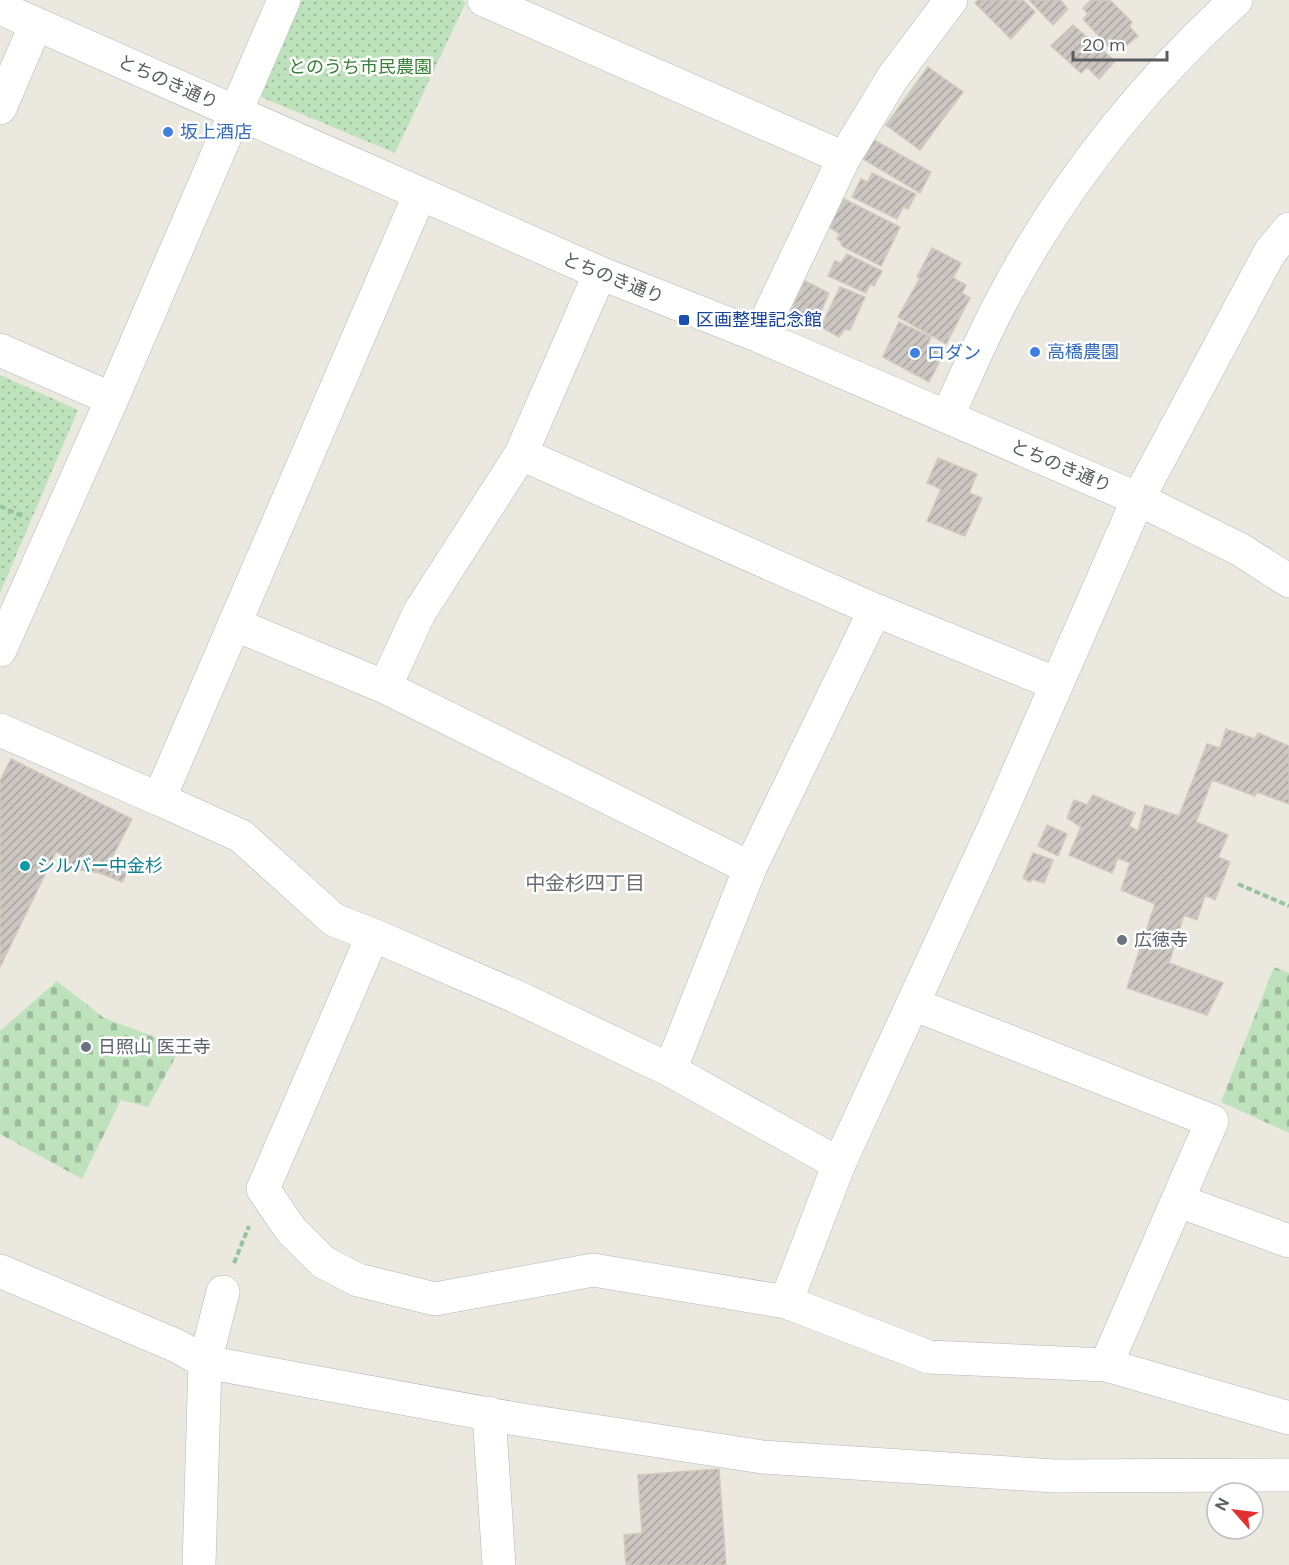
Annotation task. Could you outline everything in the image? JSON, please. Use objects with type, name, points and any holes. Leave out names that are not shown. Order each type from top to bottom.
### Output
[{"type":"street","points":[[0,650],[112,399],[284,0]]},
{"type":"street","points":[[484,0],[844,158]]},
{"type":"street","points":[[759,336],[844,158],[893,77],[951,0]]},
{"type":"street","points":[[947,417],[1008,290],[1062,198],[1134,103],[1209,24],[1236,0]]},
{"type":"street","name":"とちのき通り","points":[[0,8],[600,273],[759,336],[1138,499],[1241,550],[1289,581]]},
{"type":"street","points":[[0,108],[36,24]]},
{"type":"street","points":[[159,799],[420,194]]},
{"type":"street","points":[[786,1302],[840,1164],[1138,499],[1270,252],[1289,229]]},
{"type":"street","points":[[385,687],[419,613],[521,454],[600,273]]},
{"type":"street","points":[[0,350],[112,399]]},
{"type":"street","points":[[521,454],[875,610],[1057,684]]},
{"type":"street","points":[[670,1070],[750,868],[875,610]]},
{"type":"street","points":[[234,624],[385,687],[750,868]]},
{"type":"street","points":[[0,730],[241,836],[334,920],[373,934],[519,998],[670,1070],[840,1164]]},
{"type":"street","points":[[373,934],[263,1189],[291,1230],[323,1262],[357,1280],[435,1299],[593,1270],[786,1302],[929,1357],[1106,1365],[1289,1418]]},
{"type":"street","points":[[913,1004],[1212,1121],[1106,1365]]},
{"type":"street","points":[[1179,1201],[1289,1241]]},
{"type":"street","points":[[0,1271],[177,1346],[205,1362],[489,1413],[762,1457],[1055,1476],[1289,1475]]},
{"type":"street","points":[[199,1565],[205,1362],[223,1292]]},
{"type":"street","points":[[489,1413],[499,1565]]},
{"type":"path","points":[[1238,884],[1289,906]]},
{"type":"path","points":[[223,1292],[263,1189]]},
{"type":"green space","name":"とのうち市民農園","points":[[302,0],[461,0],[466,2],[395,153],[261,97]]},
{"type":"green space","points":[[0,375],[78,410],[0,593]]},
{"type":"green space","points":[[1274,967],[1289,973],[1289,1133],[1221,1102]]},
{"type":"green space","points":[[57,981],[104,1018],[181,1047],[148,1107],[121,1100],[82,1179],[0,1134],[0,1031]]},
{"type":"building","points":[[978,0],[1023,0],[1035,12],[1011,39],[975,3]]},
{"type":"building","points":[[1029,0],[1060,0],[1068,9],[1053,25]]},
{"type":"building","points":[[1091,0],[1111,1],[1132,22],[1129,26],[1138,36],[1121,50],[1115,45],[1110,48],[1083,19],[1088,14],[1083,8]]},
{"type":"building","points":[[1073,25],[1115,61],[1099,79],[1087,67],[1081,73],[1051,46]]},
{"type":"building","points":[[928,67],[963,92],[920,150],[886,125]]},
{"type":"building","points":[[874,140],[931,172],[920,193],[863,159]]},
{"type":"building","points":[[872,173],[916,194],[908,209],[903,207],[897,219],[852,197],[861,179],[868,182]]},
{"type":"building","points":[[844,199],[900,227],[881,266],[842,246],[837,239],[840,234],[829,227]]},
{"type":"building","points":[[932,248],[961,263],[953,278],[966,285],[962,293],[970,298],[946,344],[898,317],[920,278],[917,277]]},
{"type":"building","points":[[847,254],[882,271],[874,286],[870,284],[866,293],[828,276],[835,261],[841,263]]},
{"type":"building","points":[[805,281],[829,293],[814,327],[790,313]]},
{"type":"building","points":[[840,287],[865,297],[850,330],[845,329],[839,337],[821,327]]},
{"type":"building","points":[[899,322],[931,337],[928,344],[944,353],[929,382],[883,357]]},
{"type":"building","points":[[938,458],[977,474],[969,493],[982,498],[965,536],[927,521],[941,489],[927,483]]},
{"type":"building","points":[[1226,729],[1255,739],[1258,733],[1289,746],[1289,804],[1257,792],[1255,796],[1212,780],[1196,822],[1228,835],[1218,857],[1230,862],[1215,900],[1205,895],[1197,920],[1184,915],[1169,963],[1223,983],[1207,1015],[1127,988],[1155,904],[1121,890],[1130,863],[1118,858],[1112,873],[1069,855],[1081,827],[1067,818],[1074,800],[1087,805],[1093,795],[1135,813],[1129,826],[1138,831],[1145,805],[1179,816],[1207,744],[1220,748]]},
{"type":"building","name":"シルバー中金杉","points":[[11,759],[132,819],[109,863],[127,873],[122,882],[100,873],[75,869],[61,854],[56,852],[0,967],[0,781]]},
{"type":"building","points":[[1047,825],[1067,834],[1058,856],[1038,846]]},
{"type":"building","points":[[1033,853],[1053,860],[1044,883],[1032,879],[1030,882],[1023,878]]},
{"type":"building","points":[[719,1469],[726,1565],[626,1565],[624,1535],[642,1533],[638,1475]]},
{"type":"place","name":"坂上酒店","points":[[168,132]]},
{"type":"place","name":"区画整理記念館","points":[[684,320]]},
{"type":"place","name":"高橋農園","points":[[1035,352]]},
{"type":"place","name":"ロダン","points":[[915,353]]},
{"type":"place","name":"シルバー中金杉","points":[[25,866]]},
{"type":"place","name":"広徳寺","points":[[1122,940]]},
{"type":"place","name":"日照山 医王寺","points":[[86,1047]]},
{"type":"district","name":"中金杉四丁目","points":[[585,883]]}]
